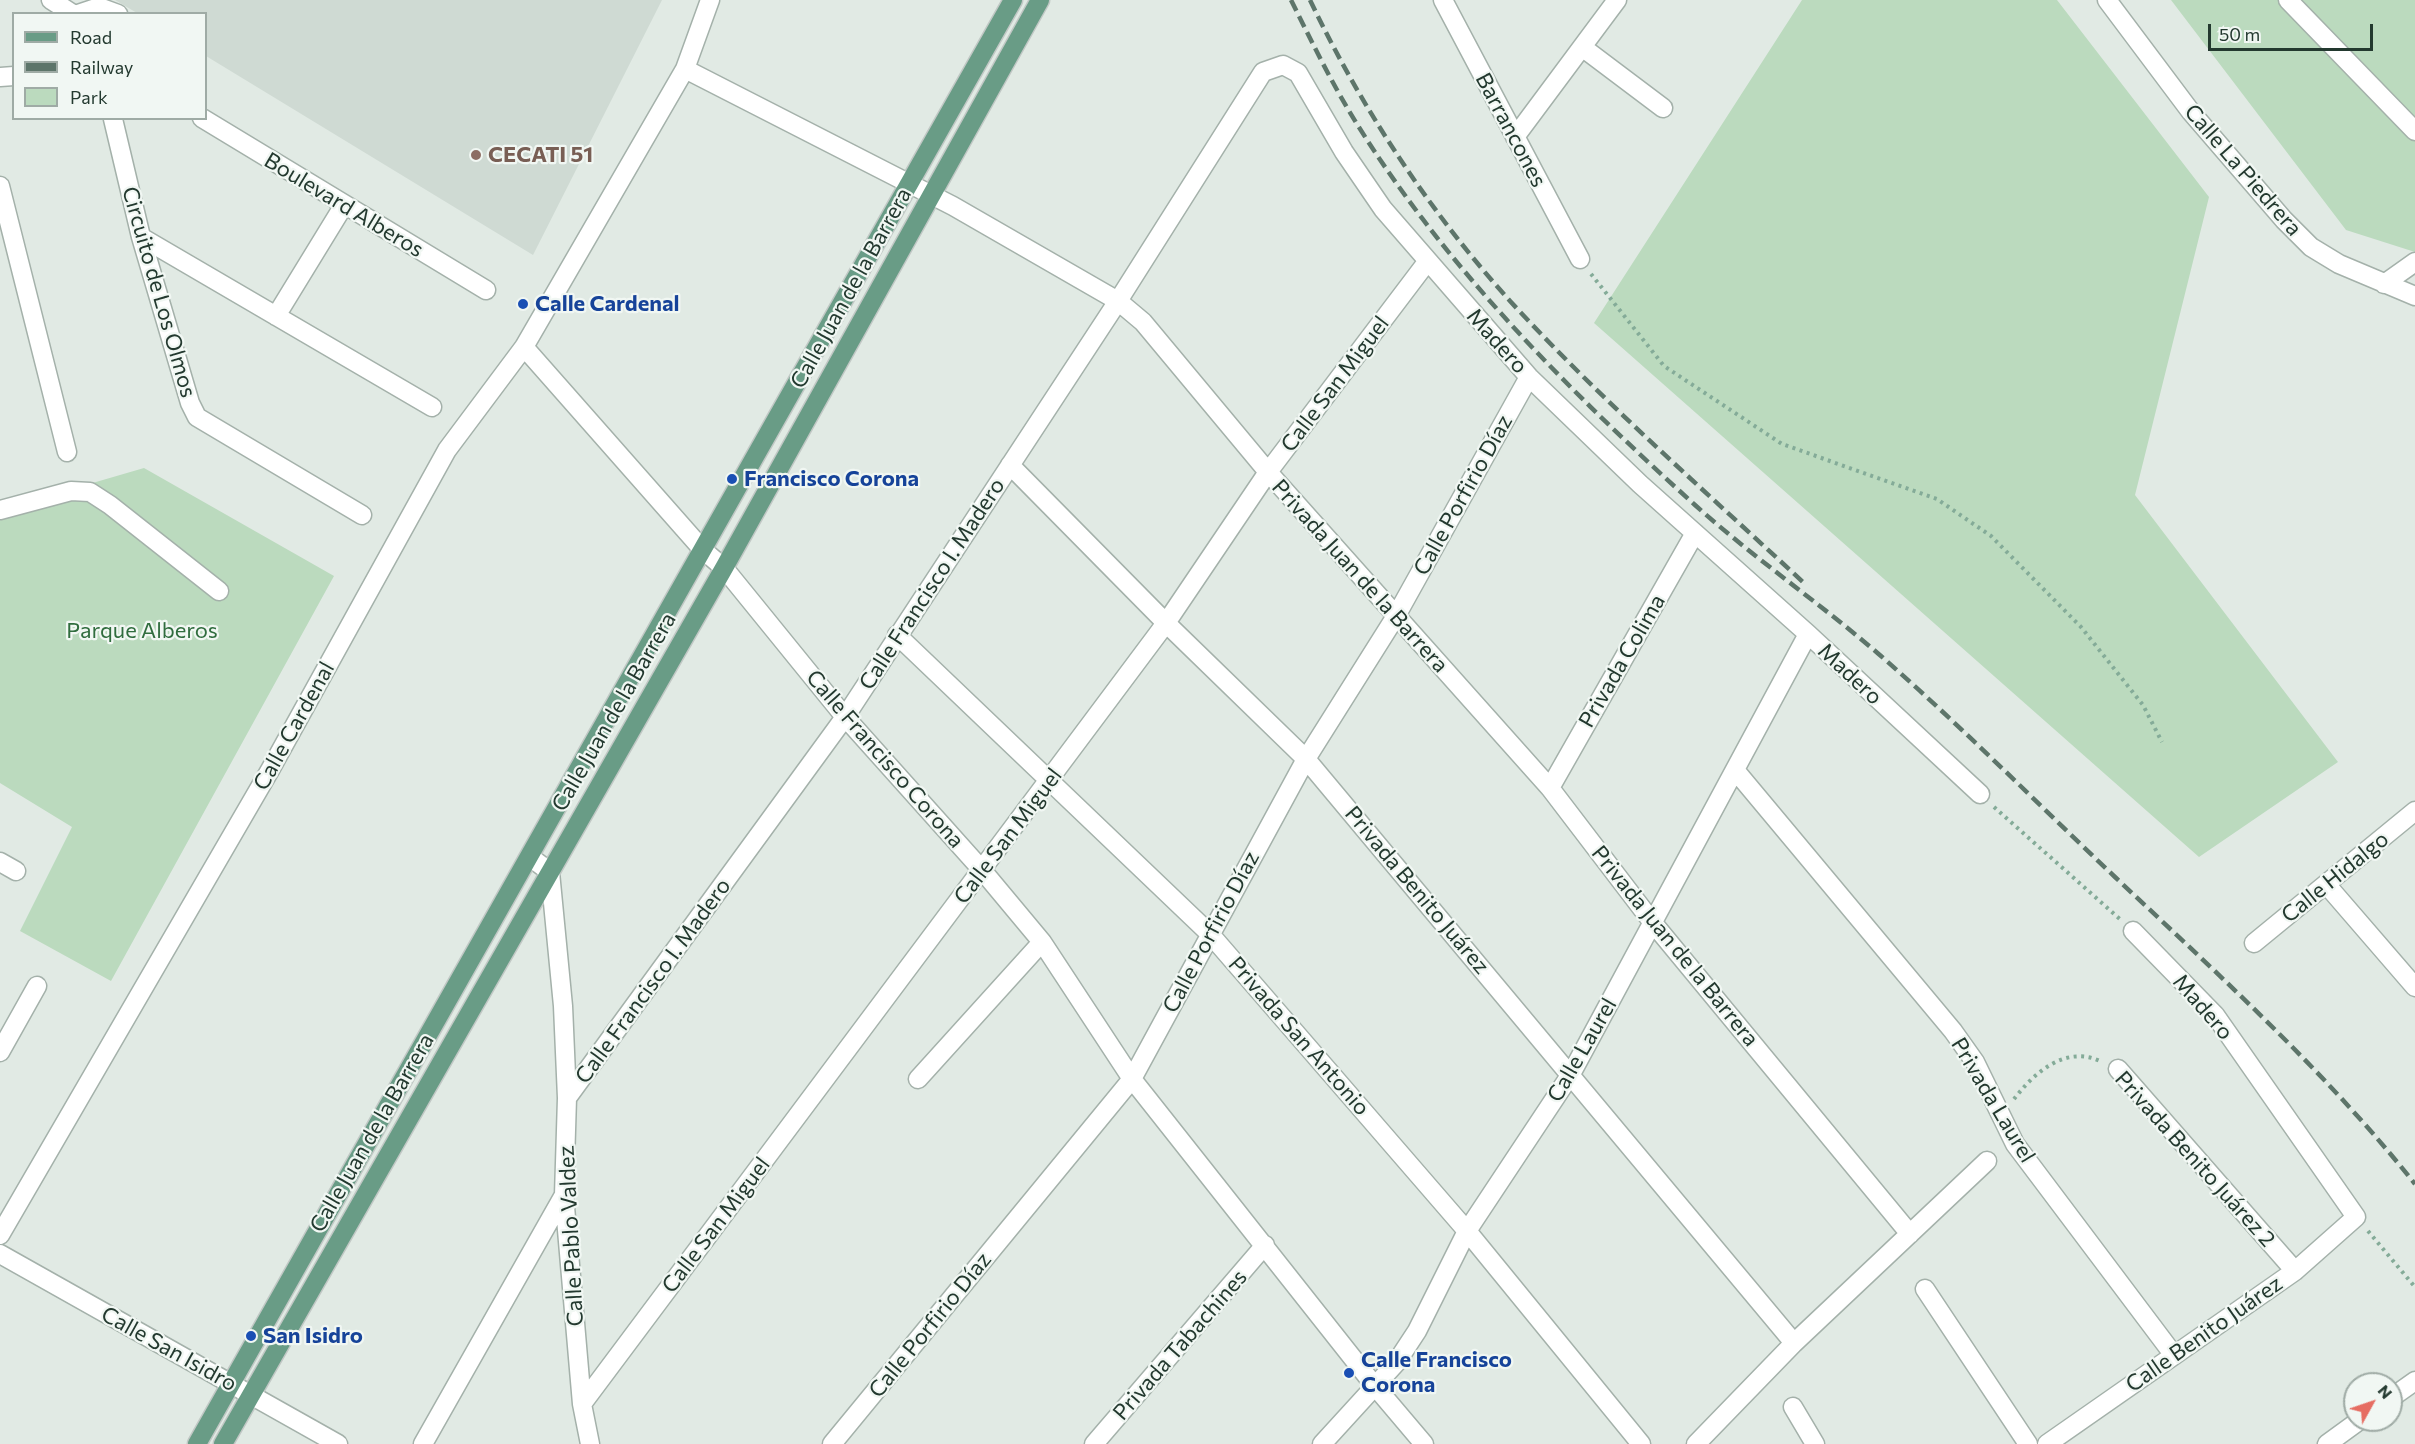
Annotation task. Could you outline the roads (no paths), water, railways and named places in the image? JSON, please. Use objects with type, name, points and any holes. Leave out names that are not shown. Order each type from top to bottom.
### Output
[{"type":"main road","name":"Calle Juan de la Barrera","points":[[197,1444],[1013,0]]},
{"type":"main road","name":"Calle Juan de la Barrera","points":[[223,1444],[723,568],[1040,0]]},
{"type":"street","points":[[51,0],[71,12]]},
{"type":"street","name":"Calle Cardenal","points":[[0,1234],[276,760],[447,450],[524,347],[685,69],[710,0]]},
{"type":"street","name":"Barrancones","points":[[1443,0],[1580,259]]},
{"type":"street","points":[[1515,137],[1617,0]]},
{"type":"street","name":"Calle La Piedrera","points":[[2107,0],[2191,112],[2284,220],[2311,247],[2339,264],[2415,296]]},
{"type":"street","points":[[2288,0],[2415,131]]},
{"type":"street","points":[[84,12],[99,7],[113,12]]},
{"type":"street","points":[[1582,47],[1663,108]]},
{"type":"street","name":"Madero","points":[[1283,65],[1298,73],[1344,152],[1383,209],[1529,377],[1695,533],[1808,634],[1980,794]]},
{"type":"street","name":"Calle Francisco I. Madero","points":[[567,1098],[845,717],[1118,301],[1263,72],[1283,65]]},
{"type":"street","name":"Privada Juan de la Barrera","points":[[685,69],[930,194],[1118,301],[1153,333],[1268,472],[1550,788],[1653,923],[1910,1234]]},
{"type":"street","name":"Circuito de Los Olmos","points":[[113,120],[141,237],[190,403],[197,417],[362,515]]},
{"type":"street","name":"Boulevard Alberos","points":[[205,120],[486,290]]},
{"type":"street","points":[[0,186],[67,452]]},
{"type":"street","points":[[276,316],[344,205]]},
{"type":"street","name":"Circuito de Los Olmos","points":[[141,237],[432,408]]},
{"type":"street","name":"Calle San Miguel","points":[[582,1404],[1050,780],[1166,623],[1268,472],[1427,262]]},
{"type":"street","points":[[2384,284],[2415,262]]},
{"type":"street","name":"Calle Francisco Corona","points":[[524,347],[703,550],[723,568],[845,717],[982,870],[1042,942],[1132,1079],[1374,1385],[1424,1444]]},
{"type":"street","name":"Calle Porfirio Díaz","points":[[832,1444],[1132,1079],[1306,759],[1396,616],[1529,377]]},
{"type":"street","name":"Privada Benito Juárez","points":[[1010,465],[1166,623],[1306,759],[1794,1342]]},
{"type":"street","points":[[0,510],[71,491],[90,492],[110,505],[219,591]]},
{"type":"street","name":"Privada Colima","points":[[1550,788],[1695,533]]},
{"type":"street","name":"Calle Laurel","points":[[1322,1444],[1396,1363],[1417,1331],[1467,1231],[1571,1074],[1808,634]]},
{"type":"street","name":"Privada San Antonio","points":[[897,635],[1210,934],[1467,1231],[1641,1444]]},
{"type":"street","name":"Privada Laurel","points":[[1735,770],[1953,1031],[1975,1062],[2015,1144],[2173,1354]]},
{"type":"street","name":"Calle Hidalgo","points":[[2254,943],[2415,811]]},
{"type":"street","points":[[530,857],[550,872]]},
{"type":"street","name":"Calle Pablo Valdez","points":[[550,872],[563,1006],[567,1098],[564,1195],[582,1404],[590,1444]]},
{"type":"street","points":[[2326,884],[2415,987]]},
{"type":"street","name":"Madero","points":[[2133,931],[2215,1016],[2356,1217]]},
{"type":"street","points":[[918,1079],[1042,942]]},
{"type":"street","points":[[0,1052],[36,986]]},
{"type":"street","name":"Privada Benito Juárez 2","points":[[2118,1069],[2295,1271]]},
{"type":"street","points":[[1696,1444],[1794,1342],[1987,1161]]},
{"type":"street","points":[[423,1444],[564,1195]]},
{"type":"street","name":"Calle Benito Juárez","points":[[2047,1444],[2295,1271],[2356,1217]]},
{"type":"street","name":"Privada Tabachines","points":[[1094,1444],[1265,1245]]},
{"type":"street","name":"Calle San Isidro","points":[[0,1254],[338,1444]]},
{"type":"street","points":[[1925,1289],[2028,1444]]},
{"type":"street","points":[[1793,1407],[1815,1444]]},
{"type":"street","points":[[2326,1444],[2343,1432]]},
{"type":"railway","points":[[1291,0],[1339,94],[1392,177],[1470,278],[1556,373],[1695,505],[1881,656],[1970,738],[2233,988],[2309,1064],[2415,1184]]},
{"type":"railway","points":[[1310,0],[1330,41],[1399,158],[1480,267],[1581,374],[1654,445],[1804,583]]},
{"type":"place","name":"CECATI 51","points":[[476,155]]},
{"type":"place","name":"Calle Cardenal","points":[[523,304]]},
{"type":"place","name":"Francisco Corona","points":[[732,479]]},
{"type":"place","name":"San Isidro","points":[[251,1336]]},
{"type":"place","name":"Calle Francisco Corona","points":[[1349,1373]]},
{"type":"park label","name":"Parque Alberos","points":[[142,631]]}]
